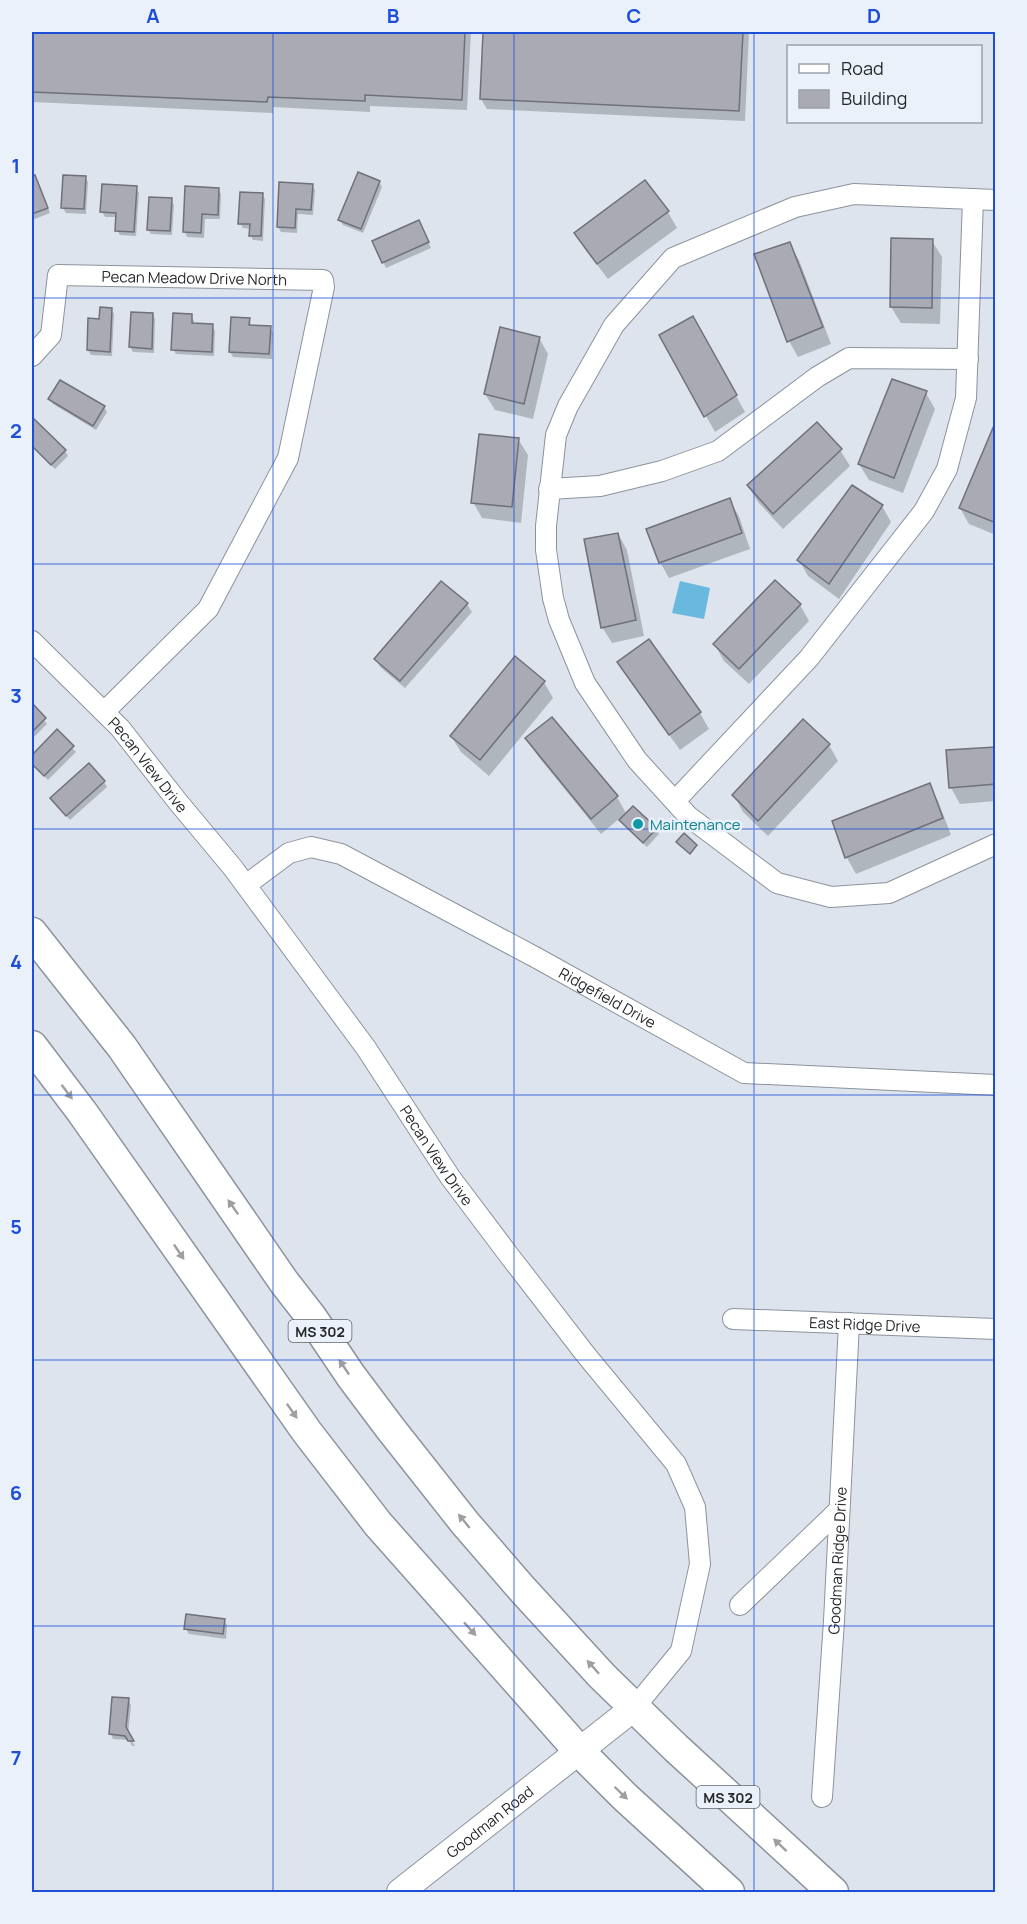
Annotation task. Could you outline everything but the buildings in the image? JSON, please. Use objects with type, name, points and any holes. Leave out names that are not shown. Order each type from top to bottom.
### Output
[{"type":"highway","name":"MS 302","points":[[32,933],[122,1047],[351,1376],[465,1523],[602,1676],[676,1748],[833,1893]]},
{"type":"highway","points":[[32,1046],[82,1112],[307,1432],[378,1524],[580,1752],[729,1893]]},
{"type":"main road","name":"Goodman Road","points":[[400,1893],[635,1707]]},
{"type":"street","points":[[996,200],[854,194],[795,207],[673,258],[614,325],[568,406],[556,435],[549,489],[546,550],[553,598],[559,620],[585,683],[637,760],[688,816],[777,883],[831,897],[889,893],[996,844]]},
{"type":"street","points":[[675,801],[809,658],[924,511],[947,469],[966,398],[973,199]]},
{"type":"street","name":"Pecan Meadow Drive North","points":[[32,356],[51,335],[58,275],[323,280],[324,287],[288,458],[208,609],[104,712]]},
{"type":"street","points":[[549,489],[600,486],[662,471],[718,450],[817,377],[849,358],[968,359]]},
{"type":"street","name":"Pecan View Drive","points":[[32,641],[120,728],[246,885],[366,1048],[450,1177],[586,1355],[676,1464],[695,1507],[700,1564],[681,1651],[635,1707]]},
{"type":"street","name":"Ridgefield Drive","points":[[246,885],[289,854],[311,848],[341,854],[535,957],[744,1073],[996,1085]]},
{"type":"street","name":"East Ridge Drive","points":[[733,1318],[996,1329]]},
{"type":"street","name":"Goodman Ridge Drive","points":[[822,1797],[834,1621],[849,1323]]},
{"type":"street","points":[[740,1605],[838,1511]]},
{"type":"water","points":[[680,581],[710,588],[704,619],[672,613]]},
{"type":"place","name":"Maintenance","points":[[638,824]]}]
